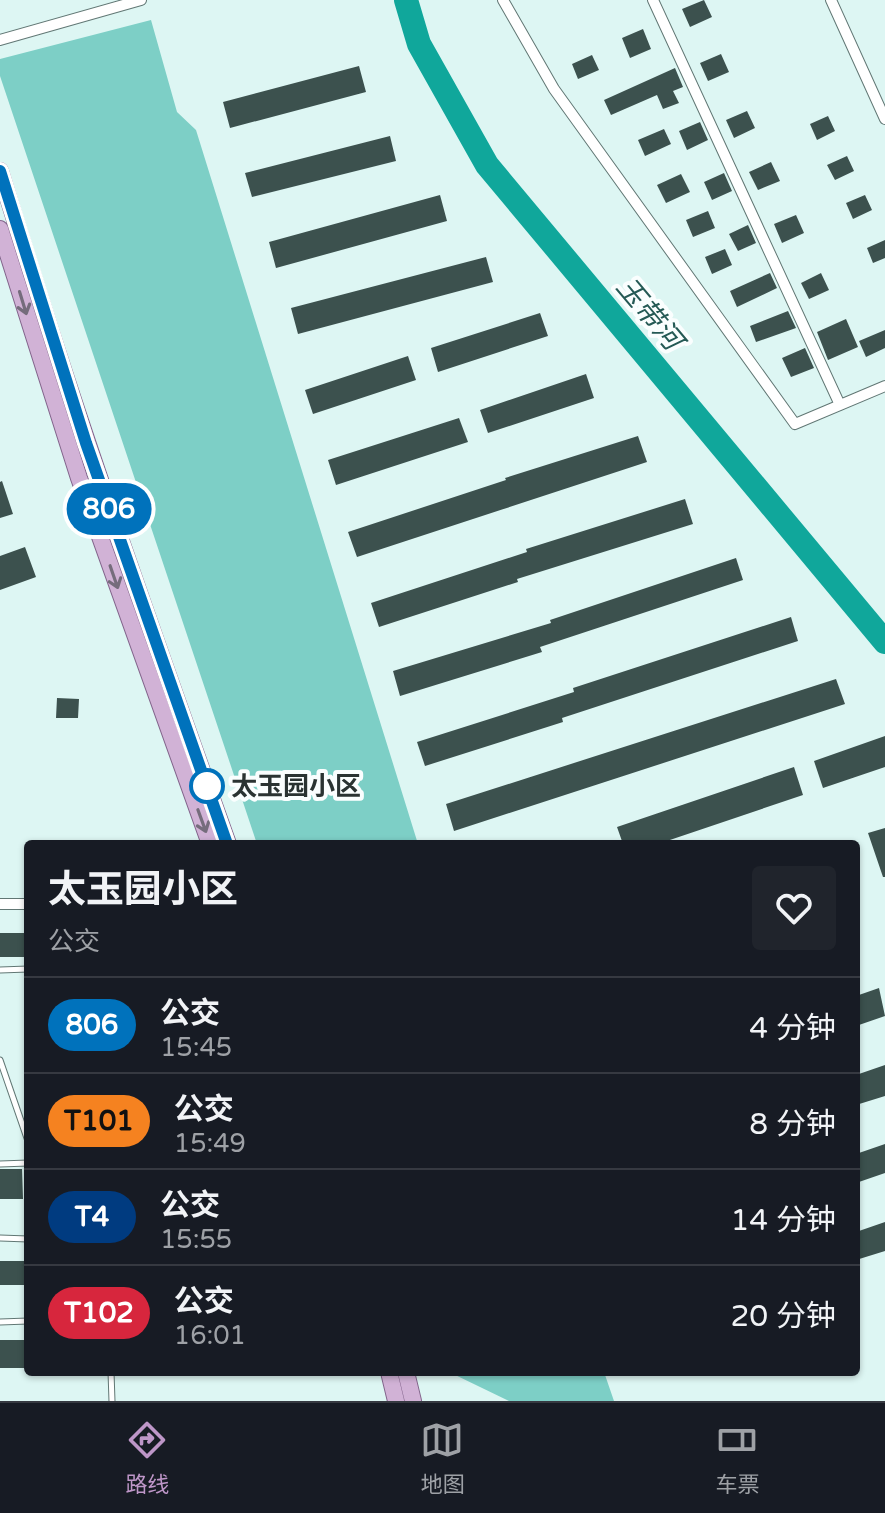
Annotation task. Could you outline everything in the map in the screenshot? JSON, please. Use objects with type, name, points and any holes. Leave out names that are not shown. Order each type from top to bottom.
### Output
[{"type":"main road","points":[[0,171],[91,458],[227,840]]},
{"type":"main road","points":[[0,229],[79,478],[209,840]]},
{"type":"main road","points":[[390,1376],[396,1401]]},
{"type":"main road","points":[[407,1376],[413,1401]]},
{"type":"street","points":[[0,40],[141,0]]},
{"type":"street","points":[[503,0],[554,89],[795,424],[885,386]]},
{"type":"street","points":[[653,0],[840,405]]},
{"type":"street","points":[[831,0],[885,119]]},
{"type":"street","points":[[0,904],[24,904]]},
{"type":"lane","points":[[0,970],[24,969]]},
{"type":"lane","points":[[0,1060],[24,1129]]},
{"type":"lane","points":[[0,1164],[24,1163]]},
{"type":"lane","points":[[0,1238],[24,1239]]},
{"type":"lane","points":[[0,1322],[24,1321]]},
{"type":"lane","points":[[111,1376],[112,1401]]},
{"type":"shaded area","points":[[151,20],[177,112],[196,130],[417,840],[256,840],[0,76],[0,59]]},
{"type":"shaded area","points":[[457,1376],[605,1376],[614,1401],[509,1401]]},
{"type":"building","points":[[704,0],[712,17],[690,27],[682,9]]},
{"type":"building","points":[[643,29],[651,49],[630,58],[622,38]]},
{"type":"building","points":[[721,54],[729,72],[708,81],[700,63]]},
{"type":"building","points":[[592,55],[599,70],[578,79],[572,64]]},
{"type":"building","points":[[359,66],[366,92],[230,128],[223,102]]},
{"type":"building","points":[[675,68],[683,87],[673,91],[679,103],[663,109],[657,95],[611,115],[604,100]]},
{"type":"building","points":[[747,111],[755,128],[734,138],[726,120]]},
{"type":"building","points":[[828,116],[835,131],[817,140],[810,124]]},
{"type":"building","points":[[700,122],[708,140],[687,150],[679,131]]},
{"type":"building","points":[[664,129],[671,144],[645,156],[638,140]]},
{"type":"building","points":[[390,136],[396,161],[252,197],[245,173]]},
{"type":"building","points":[[847,156],[854,171],[835,180],[827,165]]},
{"type":"building","points":[[771,162],[780,181],[758,190],[749,172]]},
{"type":"building","points":[[724,173],[732,191],[712,200],[704,182]]},
{"type":"building","points":[[681,174],[690,192],[666,203],[657,185]]},
{"type":"building","points":[[440,195],[447,221],[276,268],[269,242]]},
{"type":"building","points":[[865,195],[872,210],[853,219],[846,203]]},
{"type":"building","points":[[708,211],[715,228],[693,237],[686,220]]},
{"type":"building","points":[[796,215],[804,233],[782,243],[774,224]]},
{"type":"building","points":[[748,225],[756,243],[738,251],[729,234]]},
{"type":"building","points":[[885,240],[885,258],[873,263],[867,248]]},
{"type":"building","points":[[725,249],[732,265],[712,274],[705,257]]},
{"type":"building","points":[[486,257],[493,282],[298,334],[291,308]]},
{"type":"building","points":[[770,273],[777,288],[737,307],[730,291]]},
{"type":"building","points":[[821,273],[829,290],[809,299],[801,283]]},
{"type":"building","points":[[788,311],[796,328],[756,342],[750,326]]},
{"type":"building","points":[[540,313],[548,336],[438,372],[431,348]]},
{"type":"building","points":[[846,319],[858,347],[828,360],[817,332]]},
{"type":"building","points":[[885,330],[885,348],[866,357],[859,341]]},
{"type":"building","points":[[805,348],[814,368],[791,377],[782,358]]},
{"type":"building","points":[[408,356],[416,380],[313,414],[305,390]]},
{"type":"building","points":[[586,374],[594,398],[488,433],[480,410]]},
{"type":"building","points":[[459,418],[468,442],[336,485],[328,460]]},
{"type":"building","points":[[638,436],[647,462],[357,557],[348,532]]},
{"type":"building","points":[[0,482],[13,514],[0,518]]},
{"type":"building","points":[[685,499],[693,524],[517,579],[518,582],[379,627],[371,603],[527,552],[526,549]]},
{"type":"building","points":[[25,547],[36,577],[0,590],[0,556]]},
{"type":"building","points":[[736,558],[743,580],[540,647],[542,652],[400,696],[393,671],[551,623],[550,620]]},
{"type":"building","points":[[791,617],[798,641],[425,766],[417,742]]},
{"type":"building","points":[[836,679],[845,704],[454,831],[446,804]]},
{"type":"building","points":[[57,698],[79,699],[78,718],[56,718]]},
{"type":"building","points":[[885,736],[885,767],[823,788],[814,761]]},
{"type":"building","points":[[794,767],[803,795],[670,840],[622,840],[617,827]]},
{"type":"building","points":[[885,828],[885,877],[883,877],[868,833]]},
{"type":"building","points":[[0,933],[24,933],[24,957],[0,957]]},
{"type":"building","points":[[879,988],[885,1016],[860,1025],[860,995]]},
{"type":"building","points":[[885,1065],[885,1096],[860,1104],[860,1074]]},
{"type":"building","points":[[885,1144],[885,1173],[860,1182],[860,1153]]},
{"type":"building","points":[[0,1169],[22,1169],[23,1199],[0,1199]]},
{"type":"building","points":[[885,1222],[885,1251],[860,1259],[860,1231]]},
{"type":"building","points":[[0,1261],[24,1261],[24,1285],[0,1285]]},
{"type":"building","points":[[0,1340],[24,1340],[24,1368],[0,1368]]},
{"type":"waterway","name":"玉带河","points":[[406,0],[419,44],[487,165],[885,642]]},
{"type":"bus line","name":"806","points":[[0,171],[86,443],[226,840]]},
{"type":"place","name":"太玉园小区","points":[[207,786]]}]
